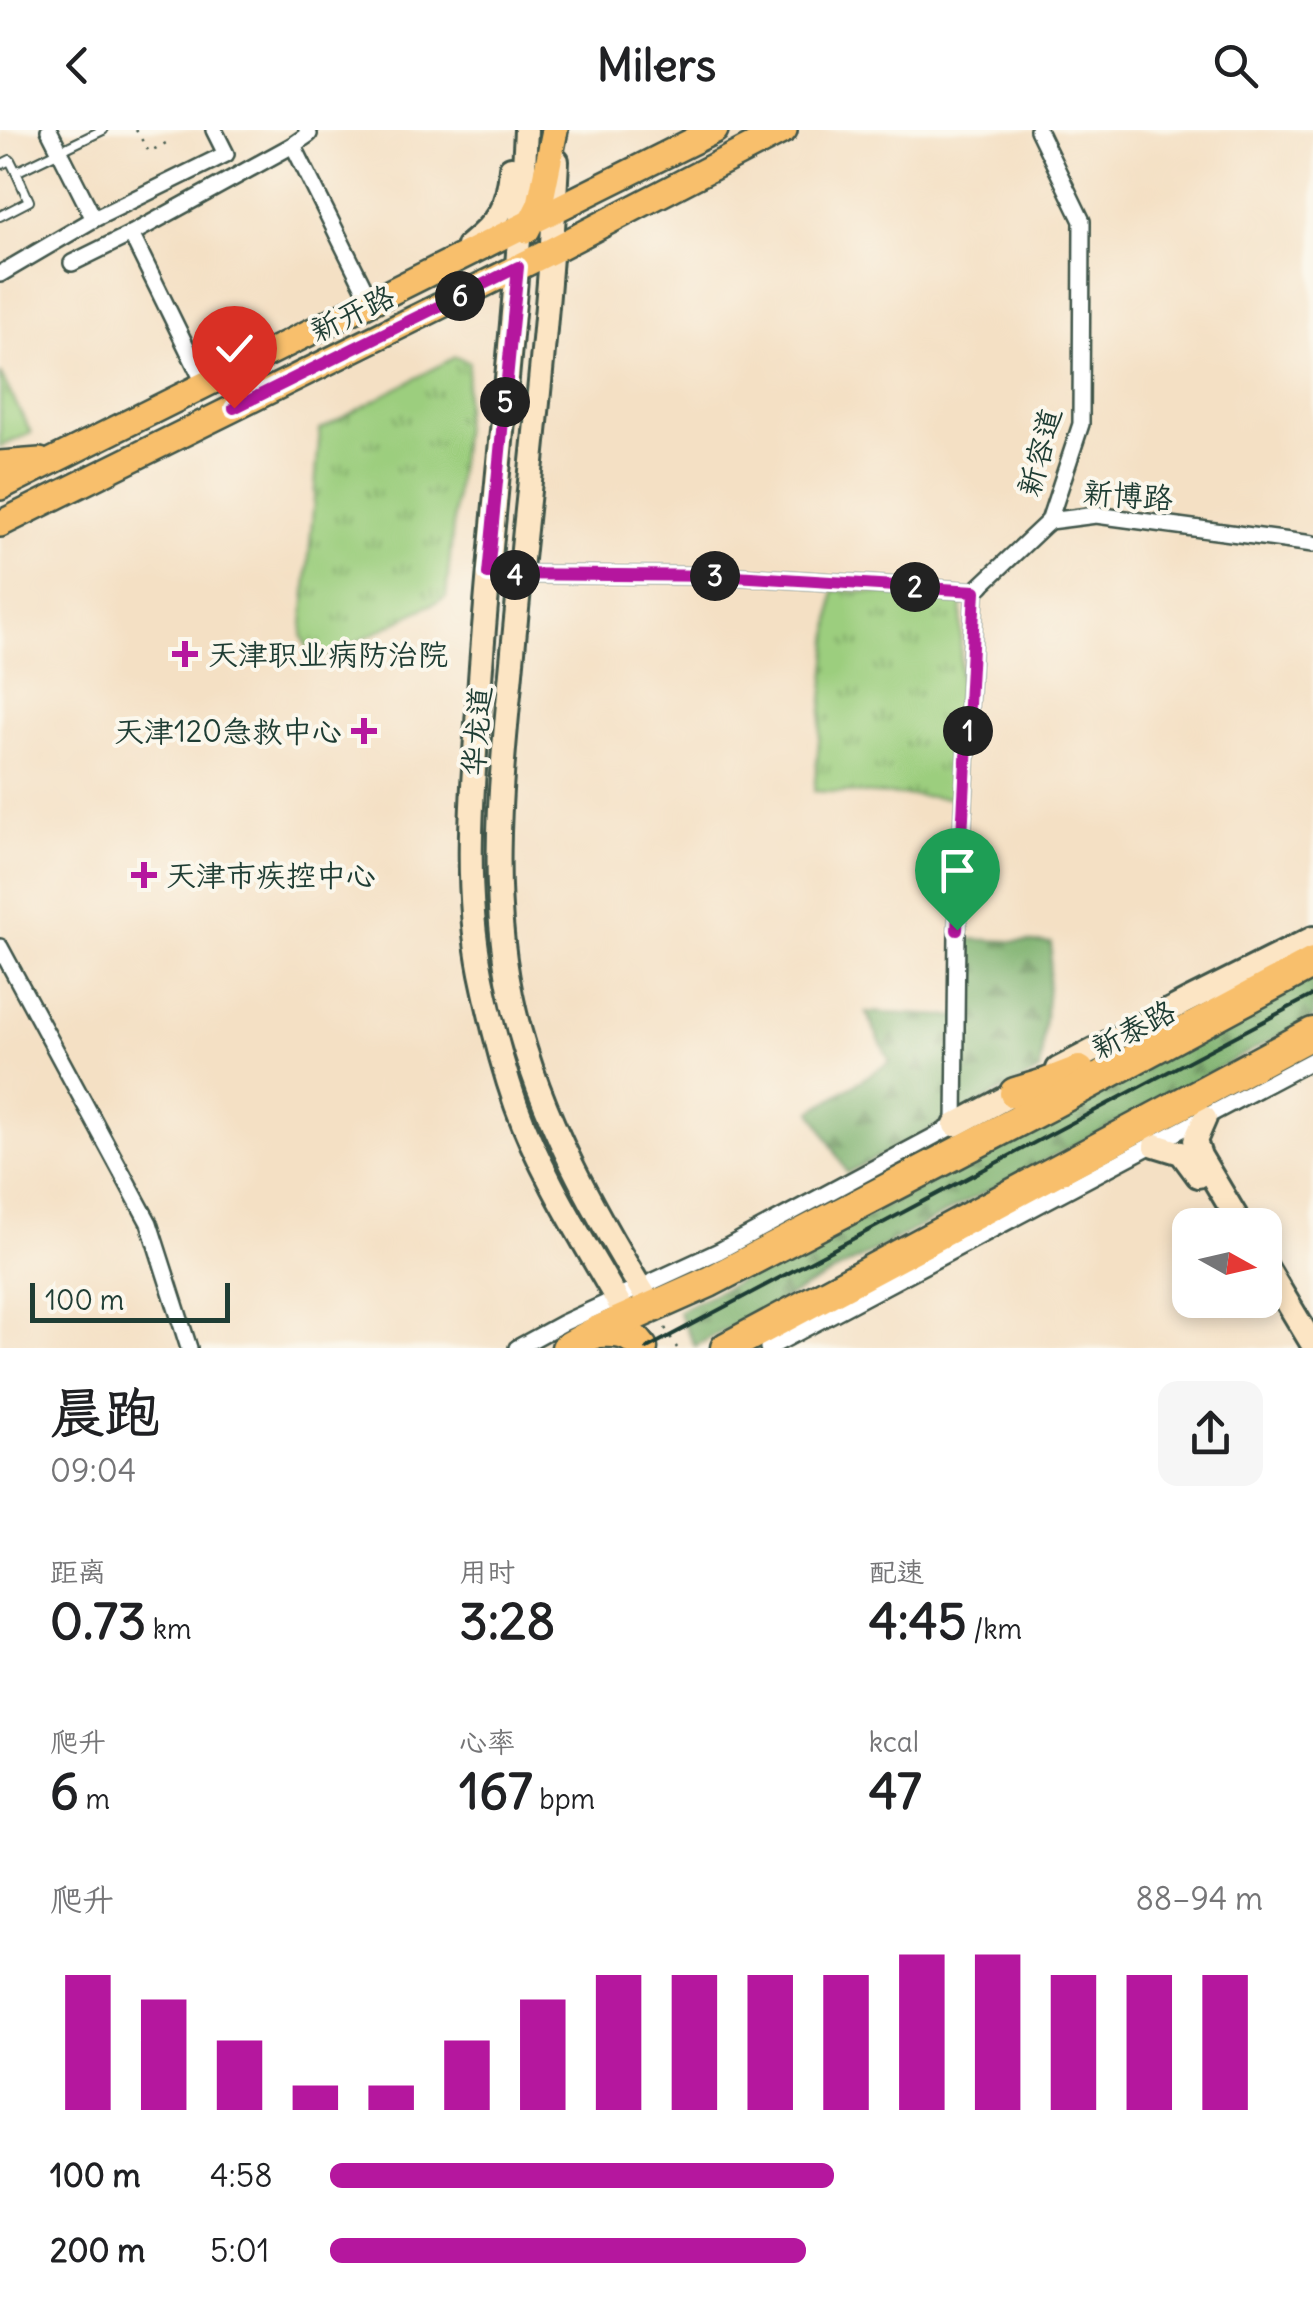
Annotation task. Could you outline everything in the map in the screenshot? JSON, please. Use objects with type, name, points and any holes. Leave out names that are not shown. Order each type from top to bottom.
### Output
[{"type":"highway","points":[[567,1348],[634,1301],[709,1282],[1313,963]]},
{"type":"highway","points":[[1014,1093],[1075,1072],[1204,1007],[1277,982]]},
{"type":"highway","points":[[726,1348],[1313,1033]]},
{"type":"highway","points":[[594,1332],[628,1334],[642,1348]]},
{"type":"main road","points":[[438,267],[486,232],[497,219],[510,185],[513,130]]},
{"type":"main road","points":[[446,303],[487,271],[532,225],[526,130]]},
{"type":"main road","points":[[556,130],[545,183],[518,267],[488,574],[470,850],[481,973],[517,1107],[552,1185],[634,1301]]},
{"type":"main road","name":"新开路","points":[[0,487],[370,300],[532,225],[715,130]]},
{"type":"main road","name":"新开路","points":[[8,517],[552,251],[784,130]]},
{"type":"main road","name":"华龙道","points":[[532,225],[552,251],[520,575],[498,836],[498,890],[507,968],[523,1043],[549,1115],[634,1301]]},
{"type":"main road","points":[[0,464],[65,455]]},
{"type":"main road","name":"新泰路","points":[[956,1125],[1313,938]]},
{"type":"main road","points":[[1205,1118],[1195,1141],[1231,1208]]},
{"type":"main road","points":[[1155,1145],[1182,1153],[1217,1208]]},
{"type":"main road","points":[[1282,1294],[1313,1346]]},
{"type":"main road","points":[[1282,1318],[1300,1348]]},
{"type":"street","points":[[49,130],[94,219]]},
{"type":"street","points":[[0,274],[94,219],[226,154],[214,130]]},
{"type":"street","points":[[72,263],[293,144],[309,134],[307,130]]},
{"type":"street","name":"新容道","points":[[1038,130],[1082,221],[1081,424],[1049,521]]},
{"type":"street","points":[[293,144],[370,300]]},
{"type":"street","points":[[131,234],[205,385]]},
{"type":"street","name":"新博路","points":[[975,591],[1049,521],[1096,515],[1313,544]]},
{"type":"street","points":[[488,574],[735,576],[975,591],[957,930],[956,1125],[634,1301],[563,1324],[518,1348]]},
{"type":"street","points":[[0,947],[149,1223],[189,1348]]},
{"type":"street","points":[[768,1348],[1313,1060]]},
{"type":"lane","points":[[16,172],[103,130]]},
{"type":"lane","points":[[0,165],[10,160],[30,201],[0,216]]},
{"type":"path","points":[[136,130],[149,152],[166,144]]},
{"type":"path","points":[[634,1301],[677,1348]]},
{"type":"green space","points":[[455,357],[469,362],[446,597],[333,654],[318,656],[307,648],[302,636],[320,430]]},
{"type":"green space","points":[[0,373],[31,433],[0,447]]},
{"type":"green space","points":[[834,590],[962,599],[956,798],[814,791]]},
{"type":"green space","points":[[966,939],[1052,943],[1040,1071],[847,1173],[812,1111],[890,1062],[866,1012],[963,1017]]},
{"type":"green space","points":[[1313,974],[1313,1018],[695,1346],[678,1311],[870,1215]]},
{"type":"railway","points":[[647,1348],[1313,995]]},
{"type":"place","name":"天津职业病防治院","points":[[185,654]]},
{"type":"place","name":"天津120急救中心","points":[[364,731]]},
{"type":"place","name":"天津市疾控中心","points":[[144,875]]},
{"type":"route","points":[[234,408],[518,267],[488,574],[735,576],[975,591],[957,930]]}]
